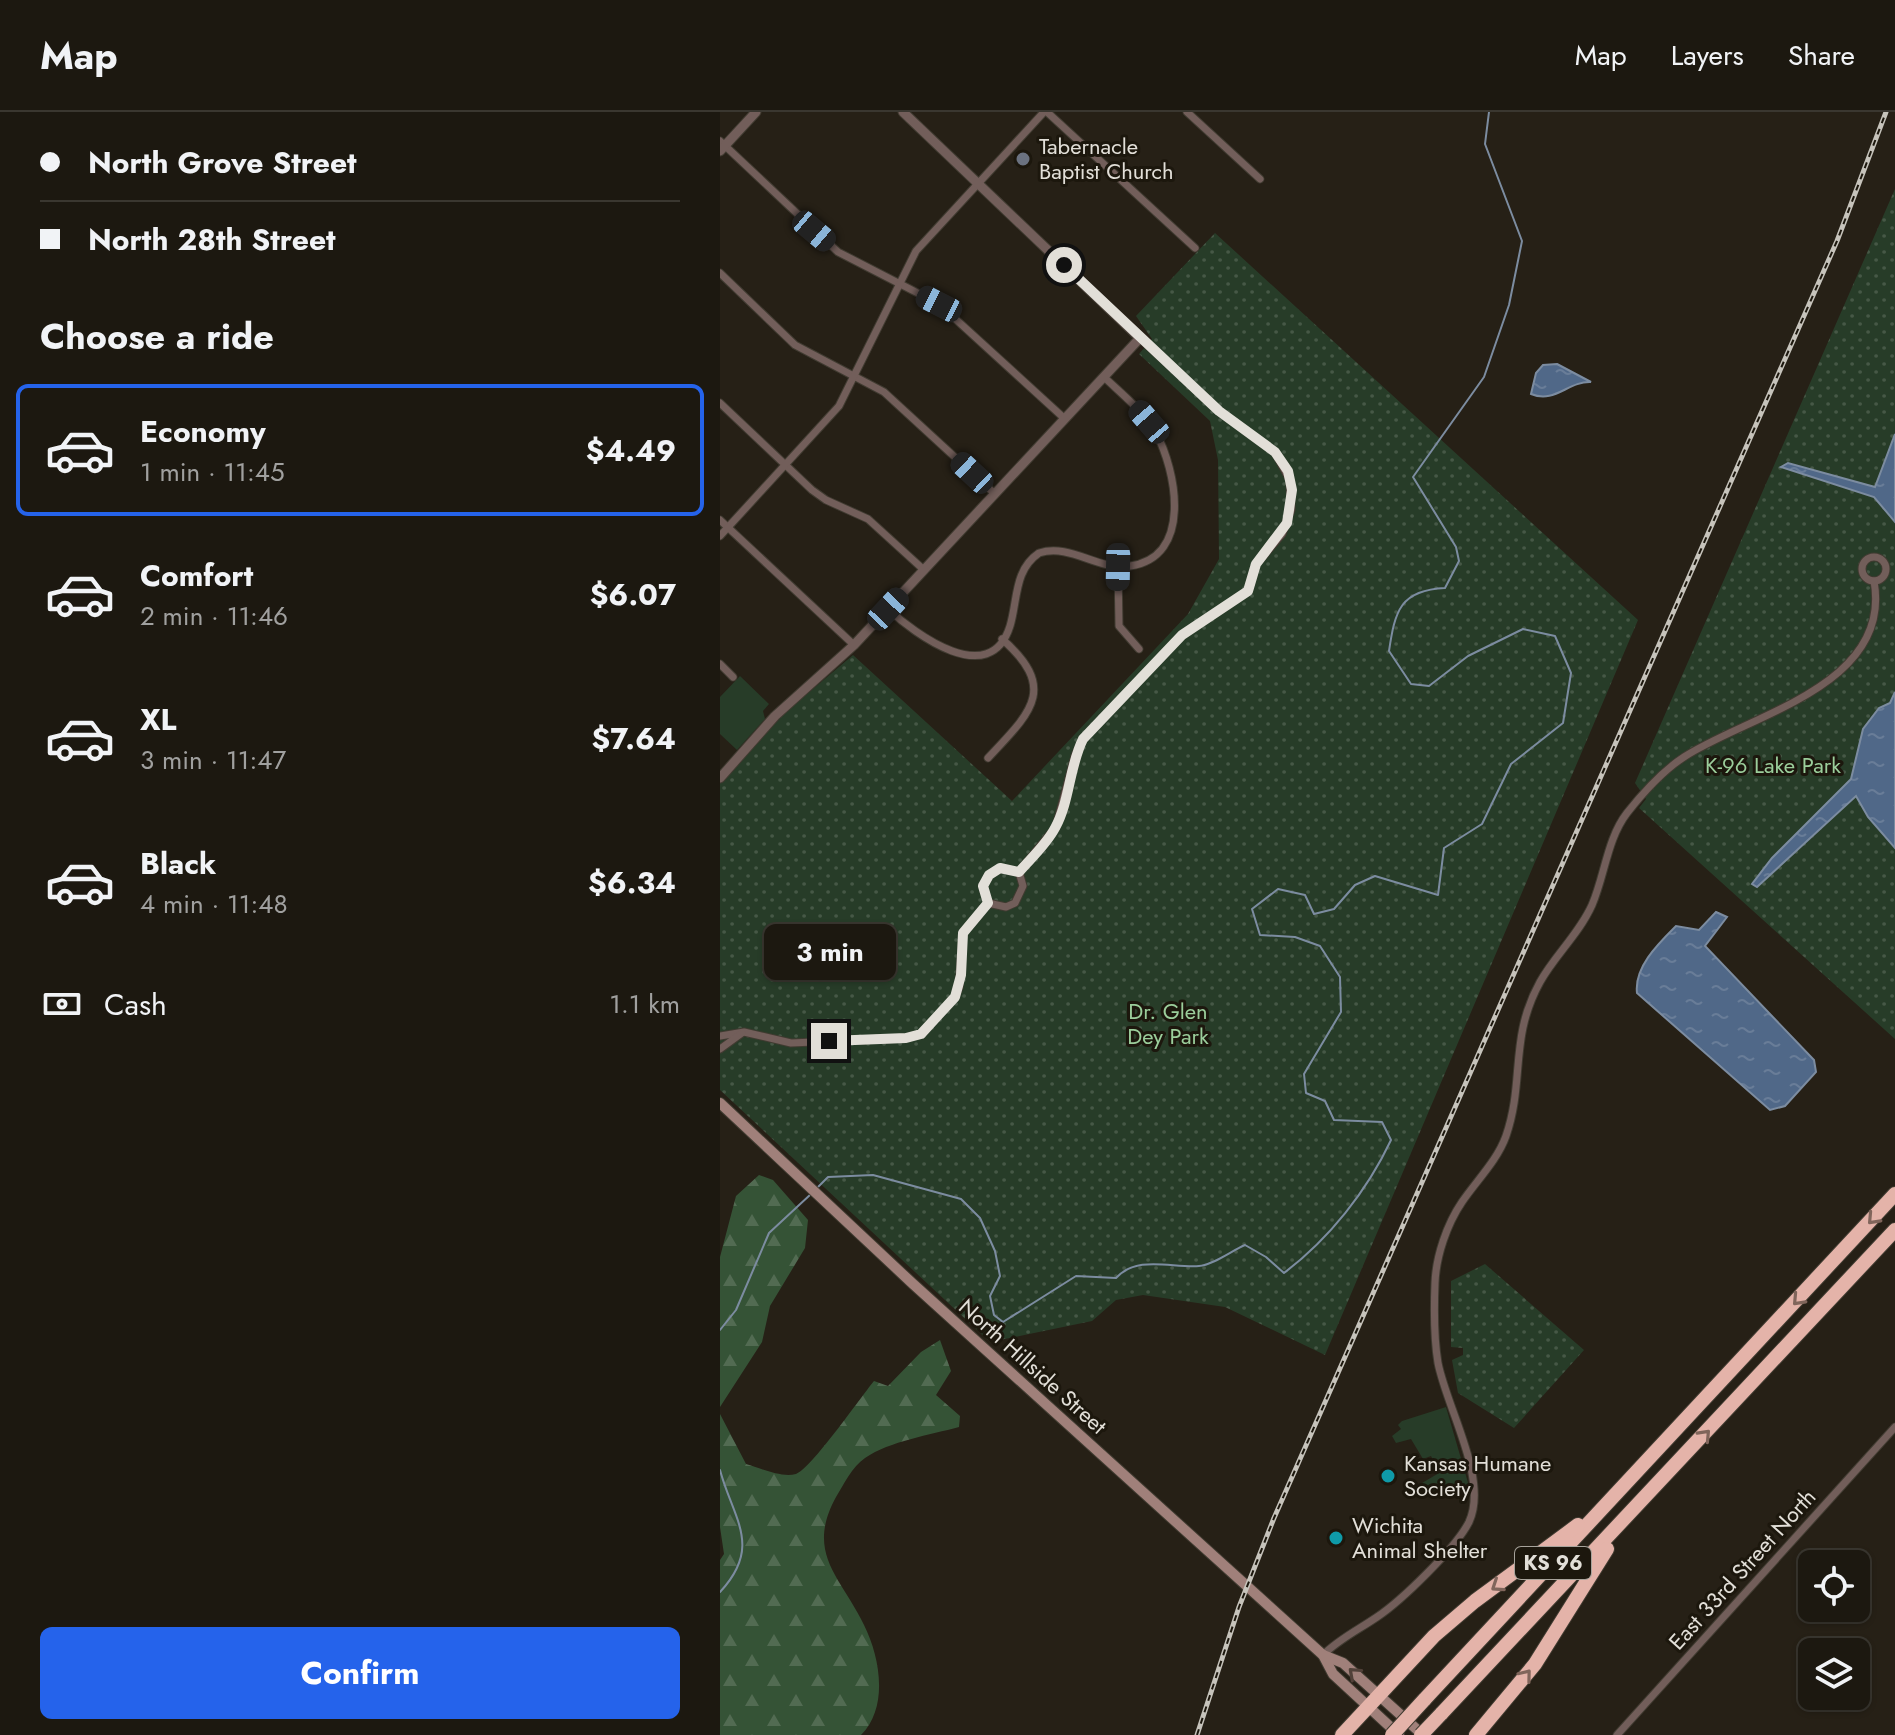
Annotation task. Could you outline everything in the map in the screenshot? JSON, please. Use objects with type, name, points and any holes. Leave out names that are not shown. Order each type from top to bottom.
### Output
[{"type":"highway","name":"KS 96","points":[[1392,1735],[1683,1426],[1895,1194]]},
{"type":"highway","name":"KS 96","points":[[1422,1735],[1895,1230]]},
{"type":"highway","points":[[1342,1735],[1434,1636],[1475,1601],[1569,1533],[1683,1426]]},
{"type":"highway","points":[[1476,1735],[1535,1664],[1602,1556],[1651,1492]]},
{"type":"main road","name":"North Hillside Street","points":[[720,1103],[834,1211],[1323,1655],[1333,1674],[1399,1735]]},
{"type":"main road","name":"North Hillside Street","points":[[1323,1655],[1343,1663],[1422,1735]]},
{"type":"street","points":[[756,112],[721,146],[838,252],[948,312],[1065,419]]},
{"type":"street","points":[[903,112],[1219,411],[1275,452],[1290,480],[1291,510],[1282,534],[1256,564],[1248,591],[1182,635],[1083,739],[1075,756],[1056,827],[1019,872]]},
{"type":"street","points":[[720,536],[839,406],[916,251],[1046,112],[1195,248]]},
{"type":"street","points":[[1187,112],[1260,179]]},
{"type":"street","points":[[720,273],[795,345],[884,392],[995,494]]},
{"type":"street","points":[[720,778],[775,716],[854,645],[1140,338]]},
{"type":"street","points":[[888,609],[919,636],[953,653],[985,653],[1002,639],[1010,627],[1021,574],[1039,553],[1061,550],[1118,567],[1148,562],[1161,550],[1173,523],[1174,498],[1167,462],[1157,435],[1137,409],[1104,377]]},
{"type":"street","points":[[720,403],[826,500],[868,519],[924,570]]},
{"type":"street","points":[[720,520],[854,645]]},
{"type":"street","points":[[1118,567],[1119,626],[1139,649]]},
{"type":"street","points":[[1323,1655],[1394,1604],[1460,1536],[1470,1520],[1475,1489],[1438,1359],[1435,1282],[1439,1256],[1461,1204],[1505,1139],[1515,1104],[1518,1042],[1526,1014],[1540,982],[1591,907],[1617,830],[1628,811],[1683,758],[1788,707],[1830,680],[1869,631],[1875,614],[1874,581]]},
{"type":"street","points":[[988,758],[1026,715],[1035,691],[1026,662],[1002,639]]},
{"type":"street","points":[[720,664],[733,677]]},
{"type":"street","points":[[988,903],[983,886],[989,875],[1000,868],[1019,872]]},
{"type":"street","points":[[988,903],[1006,907],[1015,903],[1023,886],[1019,872]]},
{"type":"street","points":[[720,1036],[744,1032],[791,1043],[906,1038],[921,1034],[955,997],[961,975],[963,933],[988,903]]},
{"type":"street","points":[[720,1049],[744,1032]]},
{"type":"street","name":"East 33rd Street North","points":[[1617,1735],[1895,1427]]},
{"type":"green space","name":"K-96 Lake Park","points":[[1895,189],[1895,1039],[1639,808],[1646,799],[1635,783]]},
{"type":"green space","name":"Dr. Glen Dey Park","points":[[1215,233],[1638,620],[1325,1355],[1225,1307],[1143,1295],[1116,1300],[1092,1321],[990,1342],[720,1090],[720,783],[787,711],[853,655],[1012,801],[1188,614],[1219,559],[1218,460],[1210,421],[1139,354],[1152,339],[1136,316]]},
{"type":"green space","points":[[740,676],[769,704],[763,711],[765,719],[737,750],[720,734],[720,697]]},
{"type":"green space","points":[[759,1175],[773,1180],[808,1220],[805,1248],[770,1306],[762,1342],[720,1407],[720,1257],[736,1196]]},
{"type":"green space","points":[[1485,1264],[1584,1350],[1514,1428],[1458,1393],[1452,1360],[1463,1355],[1463,1348],[1451,1347],[1451,1281]]},
{"type":"green space","points":[[940,1340],[951,1371],[936,1395],[960,1416],[959,1427],[898,1443],[865,1458],[852,1471],[827,1517],[825,1550],[870,1638],[877,1666],[878,1696],[870,1724],[861,1735],[720,1735],[720,1560],[724,1554],[720,1527],[720,1414],[746,1464],[777,1474],[796,1474],[824,1447],[874,1381],[888,1386],[921,1352]]},
{"type":"green space","points":[[1446,1407],[1471,1493],[1448,1495],[1444,1486],[1427,1495],[1422,1483],[1439,1473],[1431,1456],[1423,1459],[1411,1439],[1396,1443],[1392,1436],[1401,1429],[1398,1425],[1402,1421]]},
{"type":"water","points":[[1557,364],[1591,382],[1547,396],[1531,394],[1536,373],[1543,365]]},
{"type":"water","points":[[1895,434],[1895,522],[1874,497],[1781,467],[1788,463],[1875,487]]},
{"type":"water","points":[[1895,692],[1895,848],[1868,817],[1856,796],[1757,887],[1752,884],[1772,858],[1851,779],[1863,729],[1879,708],[1890,703]]},
{"type":"water","points":[[1716,912],[1727,917],[1705,946],[1814,1060],[1816,1072],[1785,1106],[1770,1110],[1637,993],[1643,965],[1669,933],[1676,926],[1699,930]]},
{"type":"waterway","points":[[816,1189],[828,1177],[873,1175],[961,1199],[980,1218],[995,1251],[1000,1276],[990,1296],[994,1315],[1003,1322],[1076,1276],[1116,1278],[1124,1271],[1144,1265],[1204,1265],[1245,1245],[1266,1257],[1284,1273],[1331,1229],[1370,1178],[1391,1140],[1382,1122],[1334,1120],[1325,1101],[1306,1093],[1304,1074],[1341,1012],[1340,977],[1320,946],[1295,937],[1260,935],[1252,909],[1278,889],[1305,895],[1314,914],[1334,909],[1355,885],[1375,876],[1438,895],[1444,848],[1482,824],[1511,764],[1563,723],[1571,673],[1555,636],[1523,629],[1468,656],[1429,686],[1411,684],[1389,651],[1402,605],[1418,593],[1445,588],[1459,561],[1456,547],[1413,477],[1484,377],[1509,305],[1522,241],[1485,144],[1489,112]]},
{"type":"waterway","points":[[720,1330],[736,1310],[769,1233],[811,1194]]},
{"type":"waterway","points":[[720,1470],[737,1518],[742,1546],[733,1576],[720,1592]]},
{"type":"railway","points":[[1197,1735],[1239,1607],[1274,1518],[1837,241],[1886,112]]},
{"type":"place","name":"Tabernacle Baptist Church","points":[[1023,159]]},
{"type":"place","name":"Kansas Humane Society","points":[[1388,1476]]},
{"type":"place","name":"Wichita Animal Shelter","points":[[1336,1538]]},
{"type":"route","points":[[829,1041],[906,1038],[921,1034],[949,1006],[959,987],[963,933],[988,903],[983,886],[989,875],[1000,868],[1019,872],[1044,845],[1056,827],[1064,805],[1067,782],[1083,739],[1182,635],[1239,600],[1248,591],[1256,564],[1282,534],[1291,510],[1292,490],[1288,471],[1275,452],[1219,411],[1064,265]]}]
